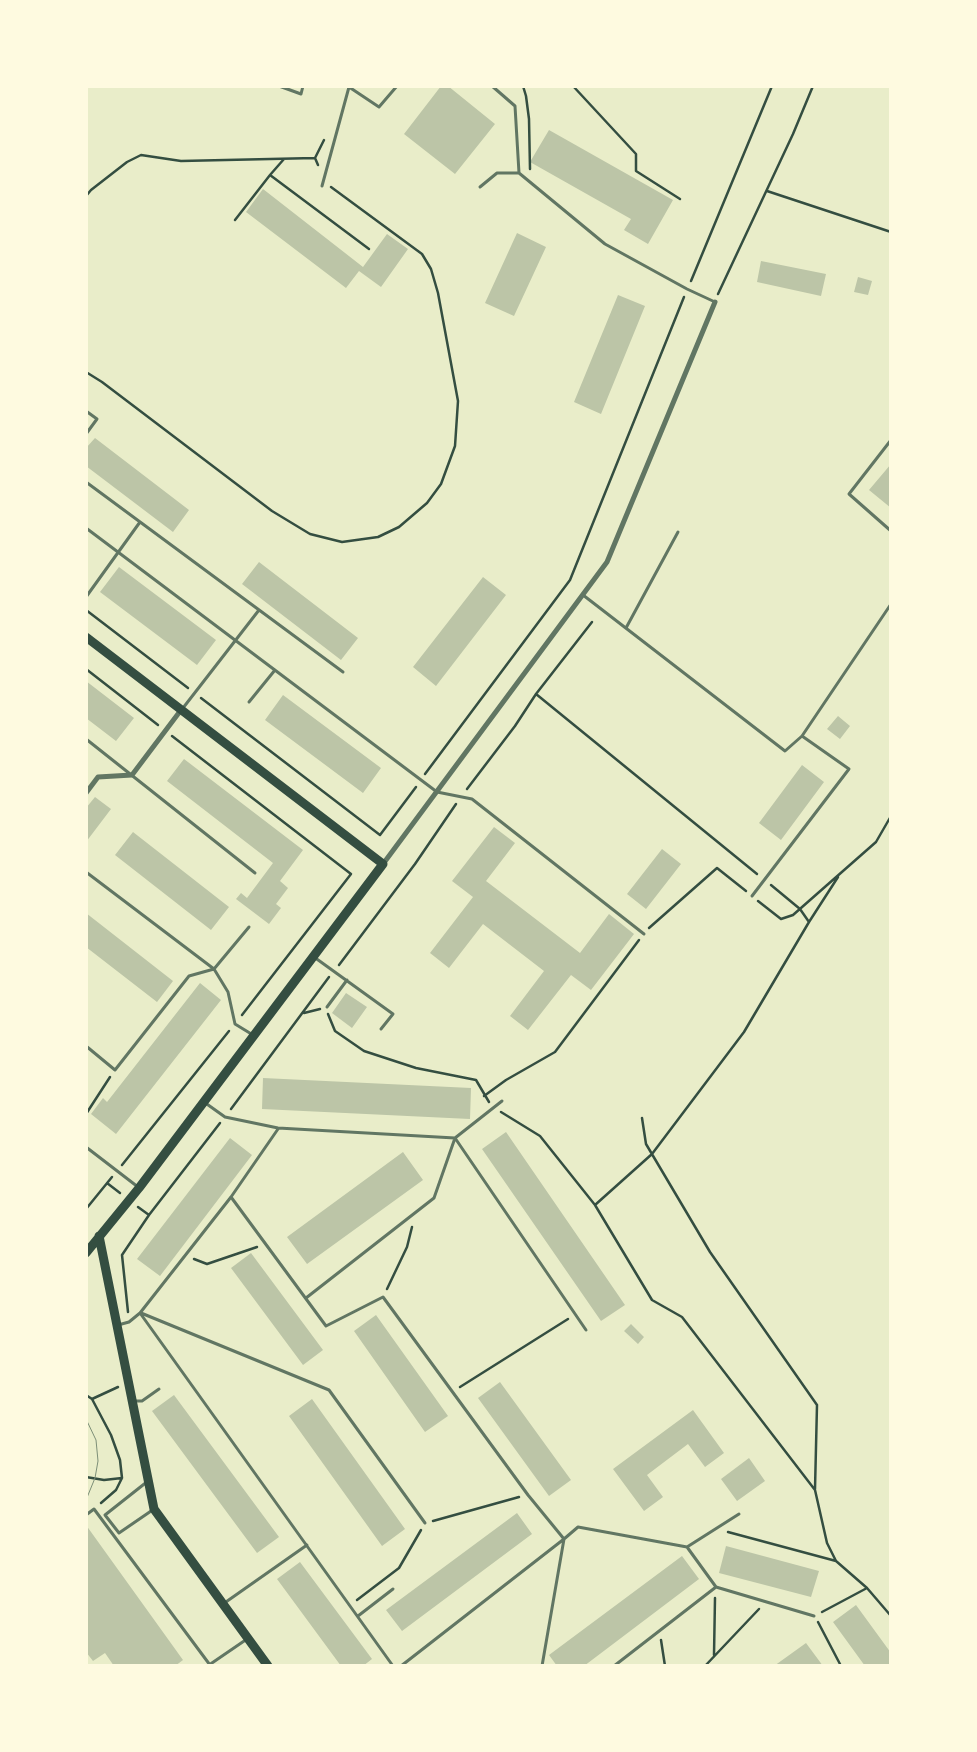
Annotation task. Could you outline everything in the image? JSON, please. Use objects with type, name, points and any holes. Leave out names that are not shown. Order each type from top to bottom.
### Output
[{"type":"main road","points":[[86,638],[383,864],[139,1188],[86,1253]]},
{"type":"main road","points":[[99,1236],[154,1509],[268,1666]]},
{"type":"street","points":[[383,864],[607,562],[714,302]]},
{"type":"street","points":[[86,793],[98,777],[132,775],[181,710]]},
{"type":"lane","points":[[279,86],[301,94],[303,86]]},
{"type":"lane","points":[[322,186],[349,86],[379,107],[397,86]]},
{"type":"lane","points":[[492,86],[515,106],[519,173]]},
{"type":"lane","points":[[480,187],[497,174],[519,173],[605,244],[714,302]]},
{"type":"lane","points":[[86,411],[97,419],[86,434]]},
{"type":"lane","points":[[891,440],[849,494],[891,531]]},
{"type":"lane","points":[[86,482],[343,672]]},
{"type":"lane","points":[[86,597],[140,522]]},
{"type":"lane","points":[[86,528],[436,792],[472,799],[644,934]]},
{"type":"lane","points":[[626,628],[678,532]]},
{"type":"lane","points":[[582,595],[785,751],[802,736],[891,604]]},
{"type":"lane","points":[[181,710],[259,610]]},
{"type":"lane","points":[[249,702],[275,670]]},
{"type":"lane","points":[[752,896],[848,769],[802,736]]},
{"type":"lane","points":[[86,740],[254,873]]},
{"type":"lane","points":[[86,872],[214,969],[228,992],[236,1024],[253,1036]]},
{"type":"lane","points":[[86,1046],[115,1070],[189,976],[214,969],[249,926]]},
{"type":"lane","points":[[314,956],[393,1014],[381,1029]]},
{"type":"lane","points":[[327,1007],[347,980]]},
{"type":"lane","points":[[306,1298],[434,1198],[454,1138],[502,1101]]},
{"type":"lane","points":[[204,1102],[225,1117],[278,1128],[454,1138]]},
{"type":"lane","points":[[117,1325],[129,1322],[140,1313],[231,1196],[278,1128]]},
{"type":"lane","points":[[454,1138],[586,1330]]},
{"type":"lane","points":[[86,1147],[139,1188]]},
{"type":"lane","points":[[231,1196],[326,1326],[383,1297],[528,1495],[564,1539],[542,1666]]},
{"type":"lane","points":[[140,1313],[329,1390],[425,1523]]},
{"type":"lane","points":[[140,1313],[394,1666]]},
{"type":"lane","points":[[133,1402],[142,1401],[160,1389]]},
{"type":"lane","points":[[148,1480],[105,1515],[119,1533],[154,1509]]},
{"type":"lane","points":[[86,1515],[94,1509],[209,1665],[248,1638]]},
{"type":"lane","points":[[400,1666],[578,1527],[687,1547],[739,1514]]},
{"type":"lane","points":[[223,1604],[307,1545]]},
{"type":"lane","points":[[687,1547],[716,1587],[814,1616]]},
{"type":"lane","points":[[614,1666],[716,1587]]},
{"type":"lane","points":[[358,1616],[393,1589]]},
{"type":"path","points":[[523,86],[529,119],[530,182]]},
{"type":"path","points":[[574,86],[636,154],[636,172],[680,199]]},
{"type":"path","points":[[86,610],[380,836],[570,580],[772,86]]},
{"type":"path","points":[[714,302],[793,134],[812,86]]},
{"type":"path","points":[[86,372],[89,376],[102,382],[272,511],[310,534],[342,542],[378,537],[398,528],[427,503],[441,484],[454,446],[458,401],[438,292],[431,268],[422,254],[334,190],[324,179],[315,158],[323,141]]},
{"type":"path","points":[[86,196],[127,162],[141,155],[181,161],[315,158]]},
{"type":"path","points":[[235,220],[284,159]]},
{"type":"path","points":[[270,175],[369,249]]},
{"type":"path","points":[[767,191],[891,232]]},
{"type":"path","points":[[463,795],[516,726],[536,694],[592,622]]},
{"type":"path","points":[[86,669],[351,874]]},
{"type":"path","points":[[536,694],[762,878]]},
{"type":"path","points":[[129,1322],[122,1255],[149,1215],[415,864],[457,802]]},
{"type":"path","points":[[484,1096],[506,1080],[555,1052],[644,934],[717,868],[781,919],[793,915],[876,842],[891,816]]},
{"type":"path","points":[[595,1206],[652,1154],[744,1032],[809,922],[841,873]]},
{"type":"path","points":[[770,885],[800,909],[809,922]]},
{"type":"path","points":[[321,990],[325,995],[335,1031],[364,1051],[416,1068],[476,1080],[484,1096],[494,1108],[540,1136],[595,1206],[652,1300],[682,1317],[815,1490]]},
{"type":"path","points":[[304,1012],[327,1007]]},
{"type":"path","points":[[86,1114],[115,1070]]},
{"type":"path","points":[[642,1118],[646,1144],[710,1252],[817,1405],[815,1490],[827,1543],[836,1561],[867,1588],[891,1616]]},
{"type":"path","points":[[86,1209],[107,1183]]},
{"type":"path","points":[[383,1297],[407,1247],[417,1211]]},
{"type":"path","points":[[185,1255],[207,1264],[266,1244]]},
{"type":"path","points":[[453,1392],[575,1314]]},
{"type":"path","points":[[92,1399],[129,1382]]},
{"type":"path","points":[[86,1395],[92,1399],[111,1434],[120,1460],[122,1478],[116,1490],[94,1509]]},
{"type":"path","points":[[86,1477],[104,1480],[122,1478]]},
{"type":"path","points":[[350,1606],[398,1568],[425,1523],[528,1495]]},
{"type":"path","points":[[716,1529],[836,1561]]},
{"type":"path","points":[[714,1657],[716,1587]]},
{"type":"path","points":[[841,1666],[814,1616],[867,1588]]},
{"type":"path","points":[[705,1666],[765,1603]]},
{"type":"path","points":[[660,1630],[665,1666]]},
{"type":"building","points":[[441,86],[448,86],[495,124],[455,174],[404,134]]},
{"type":"building","points":[[549,130],[673,200],[648,244],[624,230],[631,219],[530,162]]},
{"type":"building","points":[[263,189],[363,267],[387,234],[408,249],[381,287],[359,271],[346,288],[246,212]]},
{"type":"building","points":[[517,233],[546,247],[514,316],[485,303]]},
{"type":"building","points":[[761,261],[826,274],[821,296],[757,282]]},
{"type":"building","points":[[858,277],[872,281],[868,295],[854,292]]},
{"type":"building","points":[[618,295],[645,306],[601,414],[574,402]]},
{"type":"building","points":[[95,438],[189,510],[173,532],[86,466],[86,448]]},
{"type":"building","points":[[891,464],[891,508],[869,490]]},
{"type":"building","points":[[259,562],[358,638],[341,660],[242,584]]},
{"type":"building","points":[[119,567],[216,640],[197,665],[100,592]]},
{"type":"building","points":[[483,577],[506,595],[436,686],[413,667]]},
{"type":"building","points":[[86,681],[134,718],[116,741],[86,718]]},
{"type":"building","points":[[283,695],[381,768],[363,793],[265,720]]},
{"type":"building","points":[[838,716],[850,726],[840,739],[827,729]]},
{"type":"building","points":[[184,759],[303,850],[280,881],[288,888],[276,904],[281,908],[269,924],[236,899],[241,893],[247,898],[273,863],[167,781]]},
{"type":"building","points":[[802,765],[824,782],[781,840],[759,823]]},
{"type":"building","points":[[95,797],[111,809],[86,842],[86,808]]},
{"type":"building","points":[[494,827],[515,843],[486,881],[580,953],[609,914],[634,934],[591,990],[571,975],[528,1030],[510,1016],[544,971],[483,924],[449,968],[430,953],[473,897],[452,881]]},
{"type":"building","points":[[133,832],[229,907],[211,930],[115,855]]},
{"type":"building","points":[[662,849],[681,864],[646,909],[627,894]]},
{"type":"building","points":[[86,913],[173,981],[157,1002],[86,947]]},
{"type":"building","points":[[200,983],[221,1000],[116,1134],[91,1114],[103,1098],[107,1102]]},
{"type":"building","points":[[346,993],[367,1007],[352,1028],[332,1013]]},
{"type":"building","points":[[263,1078],[471,1088],[470,1119],[262,1109]]},
{"type":"building","points":[[506,1132],[625,1305],[601,1321],[482,1149]]},
{"type":"building","points":[[230,1138],[252,1155],[160,1276],[137,1259]]},
{"type":"building","points":[[403,1152],[423,1180],[307,1264],[287,1237]]},
{"type":"building","points":[[251,1253],[323,1350],[303,1365],[231,1268]]},
{"type":"building","points":[[376,1315],[448,1416],[425,1432],[354,1331]]},
{"type":"building","points":[[631,1324],[644,1337],[638,1344],[624,1331]]},
{"type":"building","points":[[500,1382],[571,1480],[549,1496],[478,1398]]},
{"type":"building","points":[[174,1395],[279,1537],[257,1553],[152,1411]]},
{"type":"building","points":[[312,1399],[405,1529],[382,1546],[289,1416]]},
{"type":"building","points":[[693,1410],[724,1453],[705,1467],[688,1444],[647,1475],[663,1497],[644,1511],[613,1469]]},
{"type":"building","points":[[749,1458],[765,1481],[737,1501],[721,1479]]},
{"type":"building","points":[[517,1513],[532,1534],[402,1631],[386,1610]]},
{"type":"building","points":[[86,1525],[183,1660],[175,1666],[114,1666],[105,1653],[93,1661],[86,1652]]},
{"type":"building","points":[[726,1546],[819,1571],[811,1597],[719,1573]]},
{"type":"building","points":[[682,1556],[699,1579],[584,1666],[557,1666],[549,1655]]},
{"type":"building","points":[[300,1562],[372,1659],[363,1666],[341,1666],[277,1579]]},
{"type":"building","points":[[856,1605],[891,1653],[891,1666],[865,1666],[833,1622]]},
{"type":"building","points":[[806,1643],[823,1666],[774,1666]]},
{"type":"tram line","points":[[86,1419],[96,1440],[98,1461],[95,1478],[86,1500]]}]
